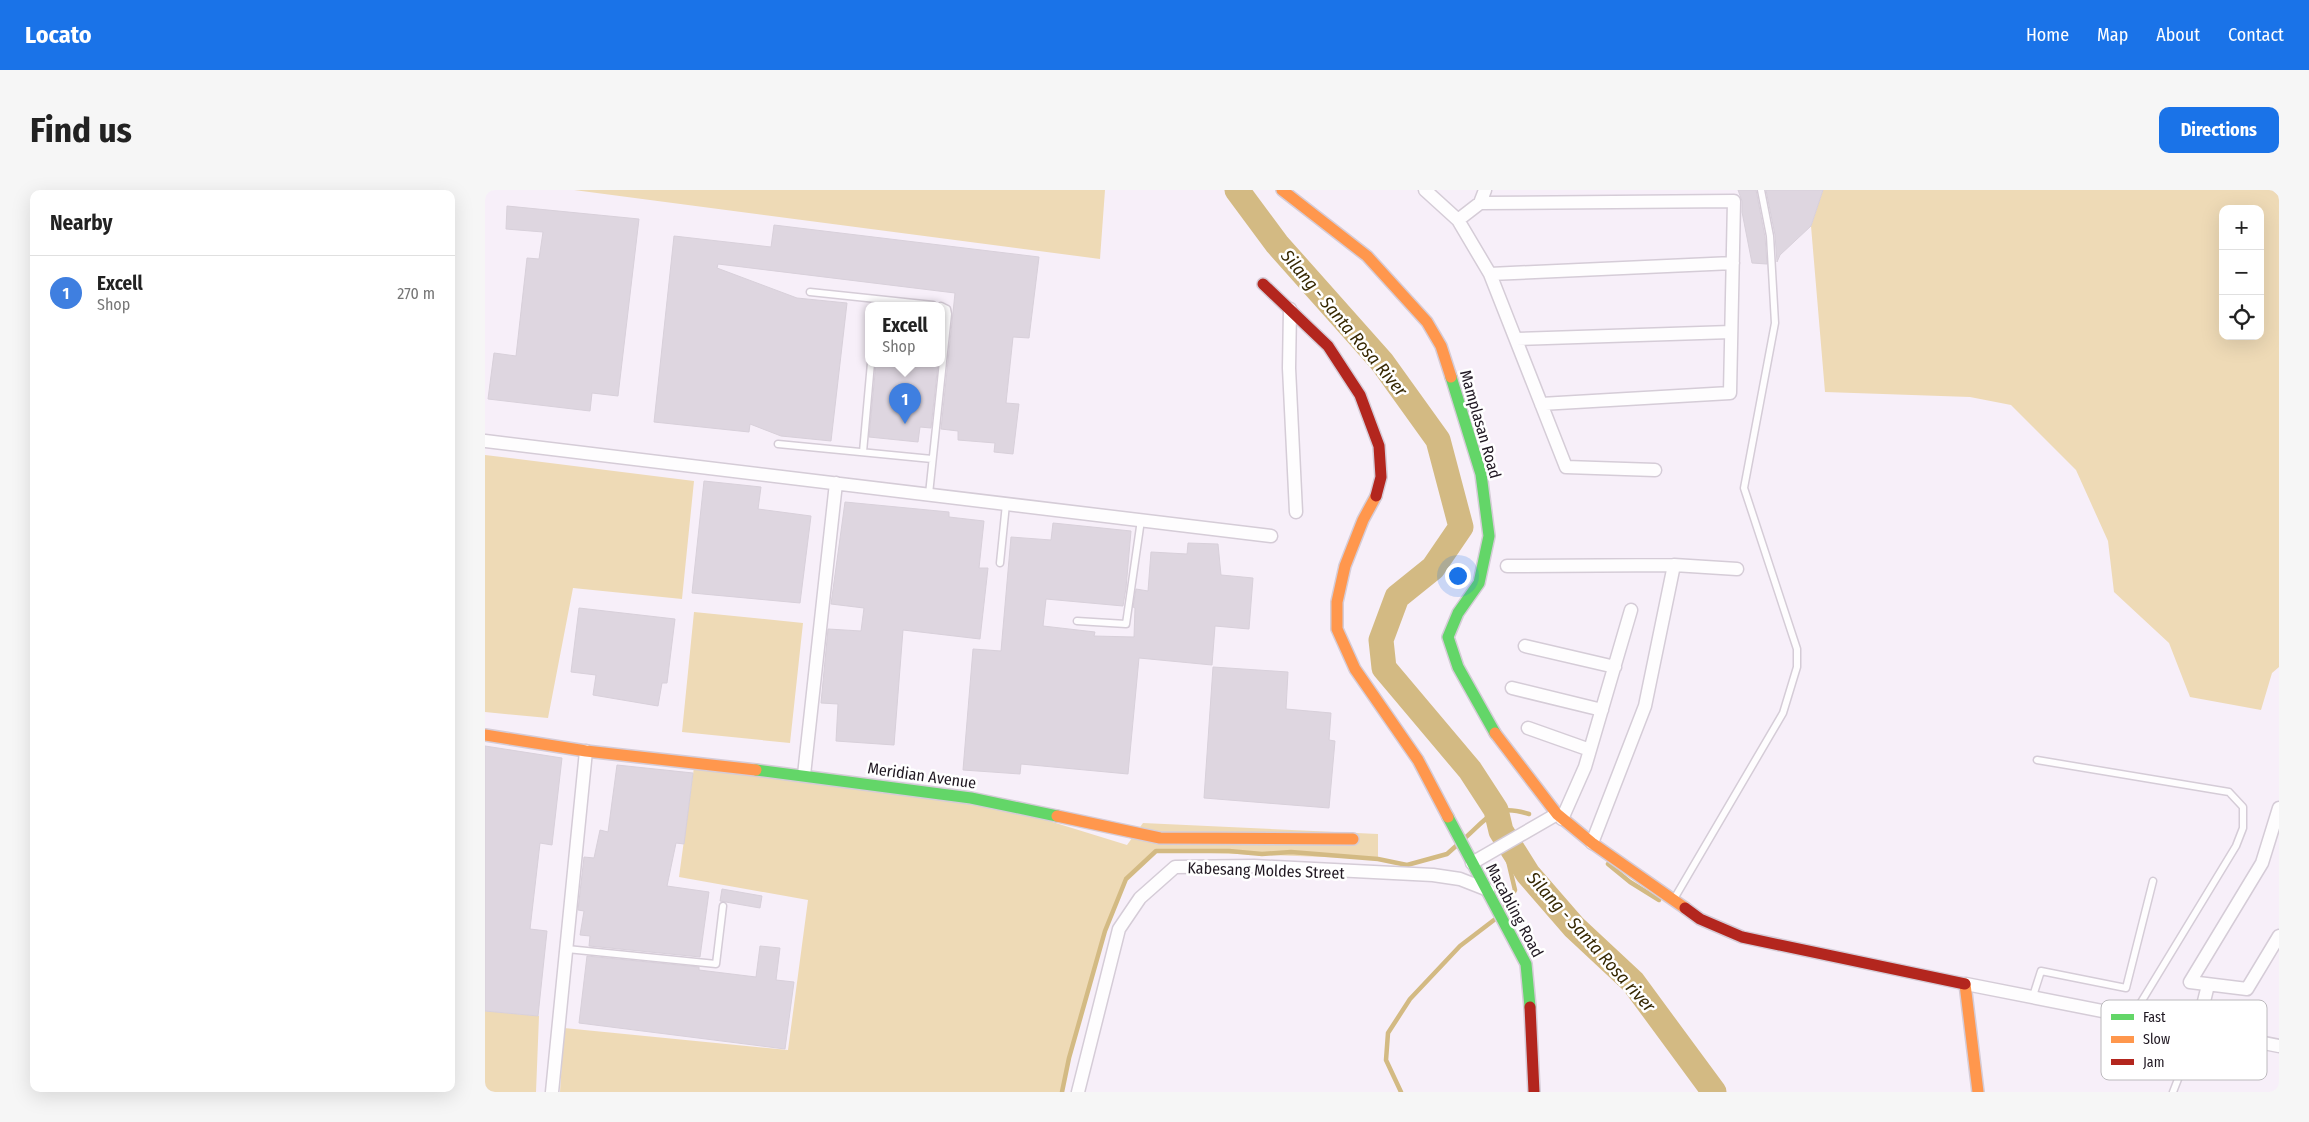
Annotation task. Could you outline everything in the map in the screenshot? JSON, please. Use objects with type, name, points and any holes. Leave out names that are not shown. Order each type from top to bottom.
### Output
[{"type":"street","name":"Mamplasan Road","points":[[1282,190],[1367,256],[1427,322],[1441,346],[1481,474],[1489,536],[1479,583],[1458,612],[1448,637],[1458,667],[1497,736],[1560,817],[1592,843],[1700,919],[1742,937],[1966,984]]},
{"type":"street","points":[[1425,190],[1458,220],[1490,274],[1566,467],[1655,470]]},
{"type":"street","points":[[1458,220],[1480,203],[1485,190]]},
{"type":"street","points":[[1480,203],[1734,200],[1730,393],[1541,404]]},
{"type":"street","points":[[1490,274],[1733,263]]},
{"type":"street","name":"Macabling Road","points":[[1263,284],[1328,346],[1360,395],[1379,446],[1381,477],[1375,498],[1363,520],[1345,566],[1337,602],[1337,629],[1355,669],[1418,760],[1477,860],[1488,890],[1528,972],[1534,1092]]},
{"type":"street","points":[[1290,309],[1289,368],[1296,512]]},
{"type":"street","points":[[1516,339],[1731,332]]},
{"type":"street","points":[[485,441],[1271,536]]},
{"type":"street","points":[[804,775],[836,483]]},
{"type":"street","points":[[1592,843],[1645,706],[1674,565]]},
{"type":"street","points":[[1507,566],[1674,565],[1737,569]]},
{"type":"street","points":[[1477,860],[1526,832],[1560,817],[1590,750],[1631,610]]},
{"type":"street","points":[[1525,646],[1615,667]]},
{"type":"street","points":[[1512,688],[1602,710]]},
{"type":"street","points":[[1527,728],[1590,750]]},
{"type":"street","name":"Meridian Avenue","points":[[485,735],[586,752],[804,775],[971,798],[1160,838],[1353,839]]},
{"type":"street","points":[[552,1092],[586,752]]},
{"type":"street","points":[[2279,808],[2262,863],[2189,982],[2247,989],[2279,936]]},
{"type":"street","name":"Kabesang Moldes Street","points":[[1078,1092],[1119,930],[1139,898],[1175,867],[1254,866],[1433,875],[1460,879],[1488,890]]},
{"type":"street","points":[[1978,1092],[1966,984],[2101,1011]]},
{"type":"street","points":[[2205,1000],[2209,985]]},
{"type":"lane","points":[[1673,900],[1783,713],[1797,667],[1797,649],[1744,488],[1775,323],[1769,236],[1761,190]]},
{"type":"lane","points":[[810,292],[877,302]]},
{"type":"lane","points":[[945,308],[948,314],[945,341]]},
{"type":"lane","points":[[863,452],[871,367]]},
{"type":"lane","points":[[929,494],[942,367]]},
{"type":"lane","points":[[778,444],[932,459]]},
{"type":"lane","points":[[1001,563],[1006,504]]},
{"type":"lane","points":[[1077,621],[1126,624],[1141,520]]},
{"type":"lane","points":[[2037,760],[2229,792],[2243,807],[2243,828],[2236,846],[2143,1000]]},
{"type":"lane","points":[[2033,996],[2041,971],[2126,988],[2153,880]]},
{"type":"lane","points":[[567,949],[715,964],[723,906]]},
{"type":"lane","points":[[2173,1092],[2178,1080]]},
{"type":"shaded area","points":[[574,190],[1105,190],[1100,259]]},
{"type":"shaded area","points":[[1823,190],[2272,190],[2279,196],[2279,667],[2272,673],[2261,710],[2190,697],[2169,643],[2114,592],[2108,541],[2076,470],[2011,405],[1970,397],[1825,392],[1811,226]]},
{"type":"shaded area","points":[[485,455],[694,481],[682,599],[573,588],[548,718],[485,712]]},
{"type":"shaded area","points":[[694,612],[803,623],[790,743],[682,732]]},
{"type":"shaded area","points":[[694,767],[972,797],[1127,845],[1143,823],[1378,834],[1378,859],[1156,851],[1126,879],[1105,931],[1069,1058],[1062,1092],[560,1092],[564,1028],[788,1050],[808,900],[679,877]]},
{"type":"shaded area","points":[[485,1011],[539,1016],[536,1092],[485,1092]]},
{"type":"building","points":[[1738,190],[1756,190],[1765,237],[1767,264],[1752,263],[1742,212],[1742,201]]},
{"type":"building","points":[[1766,190],[1823,190],[1811,226],[1780,255],[1777,262],[1775,235]]},
{"type":"building","points":[[507,206],[639,219],[618,396],[592,393],[590,411],[488,399],[494,353],[516,356],[527,258],[539,259],[543,232],[506,229]]},
{"type":"building","points":[[774,225],[1039,257],[1029,338],[1013,337],[1006,403],[1019,404],[1013,454],[994,452],[995,443],[958,440],[958,431],[941,429],[955,293],[718,264],[717,268],[797,298],[847,303],[831,441],[781,436],[750,424],[749,432],[654,422],[674,236],[771,247]]},
{"type":"building","points":[[876,367],[938,367],[931,428],[920,427],[918,442],[869,437]]},
{"type":"building","points":[[704,481],[761,487],[758,509],[811,516],[800,603],[692,593]]},
{"type":"building","points":[[845,502],[949,512],[949,517],[984,521],[979,568],[988,568],[980,639],[903,630],[894,745],[836,741],[838,704],[821,703],[828,629],[861,631],[864,608],[831,604]]},
{"type":"building","points":[[1053,523],[1131,531],[1126,588],[1123,606],[1046,599],[1043,626],[1095,632],[1094,636],[1134,637],[1135,608],[1133,607],[1136,589],[1148,591],[1151,552],[1187,554],[1188,543],[1218,544],[1221,575],[1253,578],[1249,629],[1215,626],[1212,665],[1139,658],[1128,774],[1021,764],[1020,774],[963,770],[973,649],[1001,651],[1011,537],[1051,540]]},
{"type":"building","points":[[579,608],[675,619],[667,683],[662,683],[658,706],[593,695],[596,675],[571,672]]},
{"type":"building","points":[[1213,667],[1288,672],[1286,709],[1331,713],[1329,740],[1335,741],[1329,808],[1204,798]]},
{"type":"building","points":[[485,746],[562,758],[552,845],[540,843],[530,929],[547,931],[538,1016],[485,1011]]},
{"type":"building","points":[[617,765],[693,773],[684,844],[676,843],[667,886],[709,892],[700,957],[589,946],[590,936],[580,935],[584,911],[578,910],[584,857],[594,858],[600,830],[608,832]]},
{"type":"building","points":[[722,889],[762,896],[760,908],[720,901]]},
{"type":"building","points":[[760,946],[780,948],[776,980],[794,982],[785,1049],[579,1023],[587,956],[699,967],[699,970],[756,977]]},
{"type":"waterway","name":"Silang - Santa Rosa River","points":[[1237,190],[1277,244],[1382,362],[1438,440],[1461,527],[1433,568],[1397,597],[1381,640],[1384,668],[1470,770],[1496,810],[1501,831],[1528,874],[1574,927],[1633,982],[1714,1092]]},
{"type":"waterway","name":"Silang - Santa Rosa river","points":[[1496,810],[1515,890],[1504,909]]},
{"type":"waterway","points":[[1464,839],[1486,819],[1500,811],[1508,810],[1529,814]]},
{"type":"waterway","points":[[1062,1092],[1069,1058],[1105,931],[1126,879],[1156,851],[1229,851],[1262,854],[1291,852],[1378,859],[1407,865],[1447,854],[1456,846]]},
{"type":"waterway","points":[[1608,864],[1630,882],[1659,900]]},
{"type":"waterway","points":[[1401,1092],[1386,1060],[1388,1033],[1410,999],[1460,946],[1494,920]]},
{"type":"traffic: fast","points":[[1451,377],[1481,474],[1489,536],[1479,583],[1458,613],[1448,637],[1458,667],[1495,733]]},
{"type":"traffic: fast","points":[[756,770],[971,798],[1057,816]]},
{"type":"traffic: fast","points":[[1448,817],[1526,964],[1530,1007]]},
{"type":"traffic: slow","points":[[1282,190],[1367,256],[1427,322],[1441,346],[1451,377]]},
{"type":"traffic: slow","points":[[1376,496],[1363,520],[1345,566],[1337,602],[1337,629],[1355,669],[1418,760],[1448,817]]},
{"type":"traffic: slow","points":[[1495,733],[1557,814],[1592,843],[1685,908]]},
{"type":"traffic: slow","points":[[485,735],[586,751],[756,770]]},
{"type":"traffic: slow","points":[[1057,816],[1160,838],[1353,839]]},
{"type":"traffic: slow","points":[[1965,984],[1978,1092]]},
{"type":"traffic: jam","points":[[1263,284],[1328,346],[1360,395],[1379,446],[1381,477],[1376,496]]},
{"type":"traffic: jam","points":[[1685,908],[1700,919],[1742,937],[1965,984]]},
{"type":"traffic: jam","points":[[1530,1007],[1534,1092]]},
{"type":"place","name":"Excell","points":[[905,424]]}]
